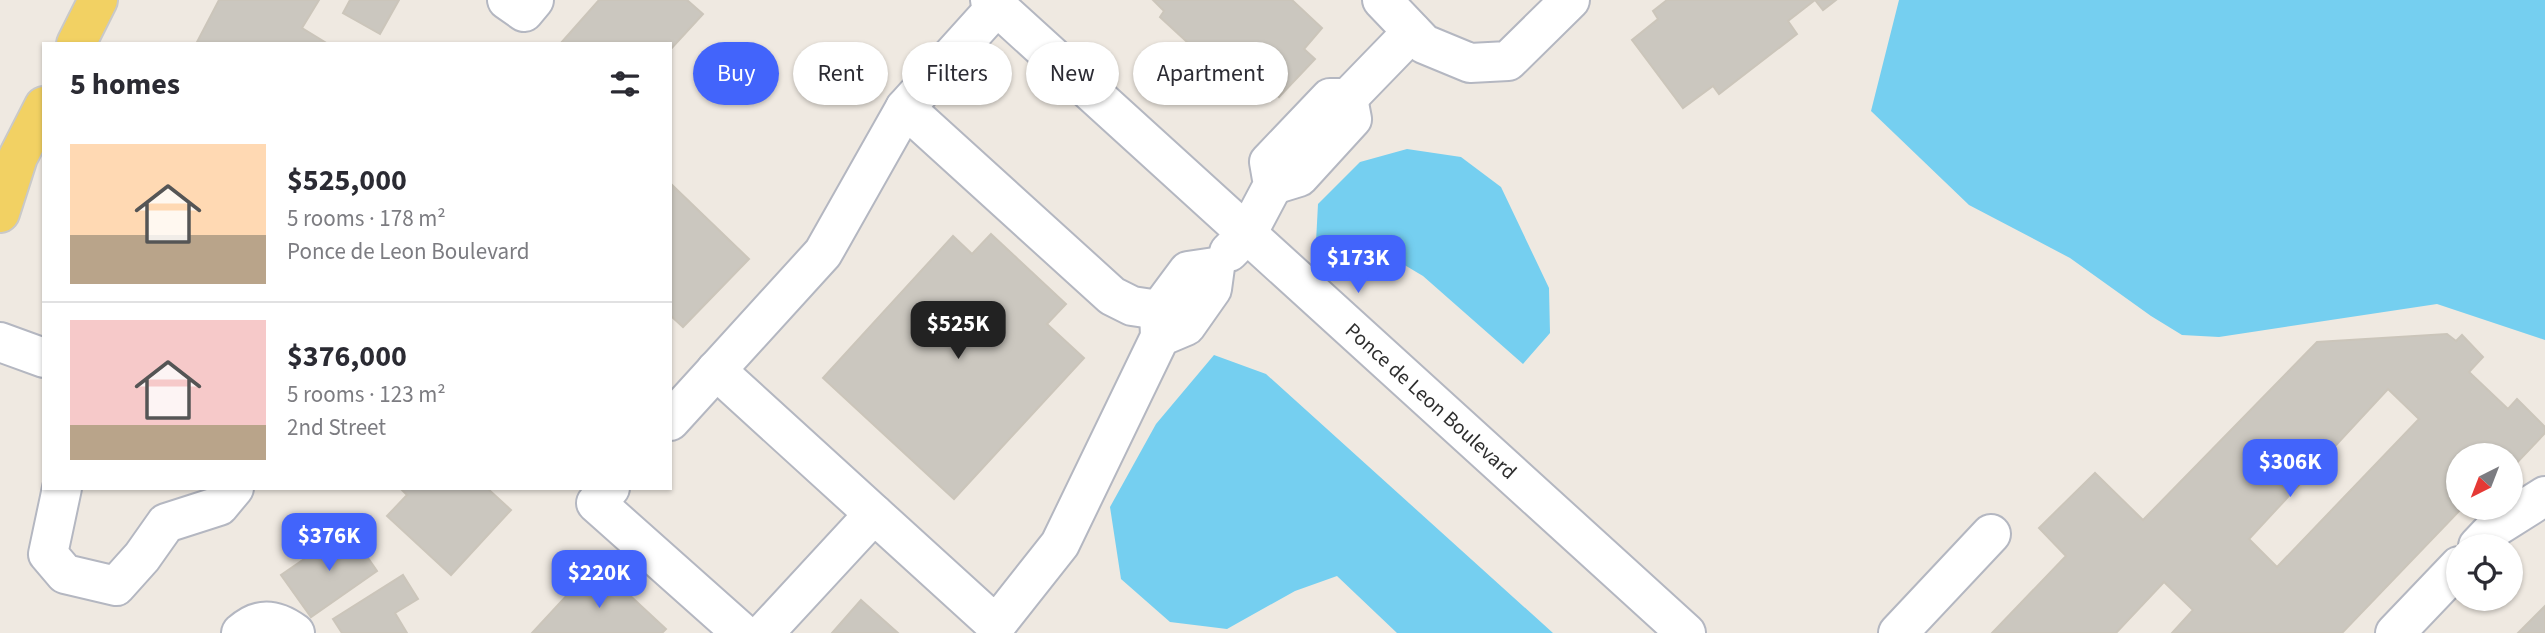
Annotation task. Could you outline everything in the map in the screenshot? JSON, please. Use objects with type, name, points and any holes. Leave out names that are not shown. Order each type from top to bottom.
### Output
[{"type":"main road","points":[[77,42],[98,0]]},
{"type":"main road","points":[[0,213],[9,153],[42,109]]},
{"type":"street","points":[[508,0],[524,12],[534,0]]},
{"type":"street","points":[[1382,0],[1424,44],[1471,63],[1508,61],[1570,0]]},
{"type":"street","points":[[672,419],[823,253],[905,108],[993,3]]},
{"type":"street","name":"Ponce de Leon Boulevard","points":[[993,3],[1686,633]]},
{"type":"street","points":[[905,108],[1112,296],[1160,324],[1186,326],[1212,289],[1215,267],[1247,234],[1273,185],[1269,162],[1330,98],[1348,99],[1412,32]]},
{"type":"street","points":[[716,370],[874,514],[993,629],[1060,544],[1160,324]]},
{"type":"street","points":[[0,342],[42,357]]},
{"type":"street","points":[[62,490],[48,554],[65,574],[116,586],[142,557],[166,523],[219,506],[232,490]]},
{"type":"street","points":[[608,490],[596,503],[742,633]]},
{"type":"street","points":[[2489,534],[2545,496]]},
{"type":"street","points":[[764,633],[874,514]]},
{"type":"street","points":[[1898,633],[1991,534]]},
{"type":"street","points":[[2395,633],[2446,580]]},
{"type":"water","points":[[1899,0],[2545,0],[2545,340],[2437,304],[2219,337],[2182,335],[2070,258],[1969,205],[1871,111]]},
{"type":"water","points":[[1407,149],[1461,157],[1501,187],[1549,288],[1550,333],[1523,364],[1423,276],[1386,254],[1360,256],[1316,242],[1318,204],[1360,162]]},
{"type":"water","points":[[1214,355],[1266,374],[1553,633],[1397,633],[1337,576],[1295,591],[1227,629],[1170,622],[1121,579],[1110,507],[1156,424]]},
{"type":"building","points":[[219,0],[319,0],[302,28],[325,42],[197,42]]},
{"type":"building","points":[[350,0],[399,0],[380,34],[343,13]]},
{"type":"building","points":[[599,0],[687,0],[703,14],[672,48],[672,42],[562,42]]},
{"type":"building","points":[[1153,0],[1292,0],[1322,28],[1304,49],[1315,59],[1288,88],[1288,42],[1187,42],[1160,17],[1164,11]]},
{"type":"building","points":[[1667,0],[1815,0],[1788,21],[1797,34],[1719,94],[1713,86],[1683,108],[1632,40],[1658,19],[1653,11]]},
{"type":"building","points":[[1815,0],[1836,0],[1823,10]]},
{"type":"building","points":[[672,185],[749,259],[683,327],[672,317]]},
{"type":"building","points":[[991,234],[1066,304],[1047,324],[1084,358],[954,499],[823,378],[953,236],[972,254]]},
{"type":"building","points":[[2447,334],[2456,341],[2462,335],[2483,357],[2469,372],[2508,409],[2517,399],[2545,427],[2545,433],[2524,455],[2524,443],[2446,443],[2446,520],[2450,520],[2342,633],[2172,633],[2193,610],[2164,582],[2116,633],[1992,633],[2066,556],[2039,528],[2095,473],[2143,520],[2317,342]],"holes":[[[2388,389],[2419,419],[2277,567],[2249,539]]]},
{"type":"building","points":[[402,490],[489,490],[511,510],[451,575],[387,516],[407,495]]},
{"type":"building","points":[[348,529],[377,571],[311,617],[281,575]]},
{"type":"building","points":[[596,564],[666,629],[662,633],[532,633]]},
{"type":"building","points":[[403,575],[418,599],[395,613],[407,633],[342,633],[333,619]]},
{"type":"building","points":[[861,600],[898,633],[832,633]]},
{"type":"building","points":[[2545,606],[2545,633],[2518,633]]}]
